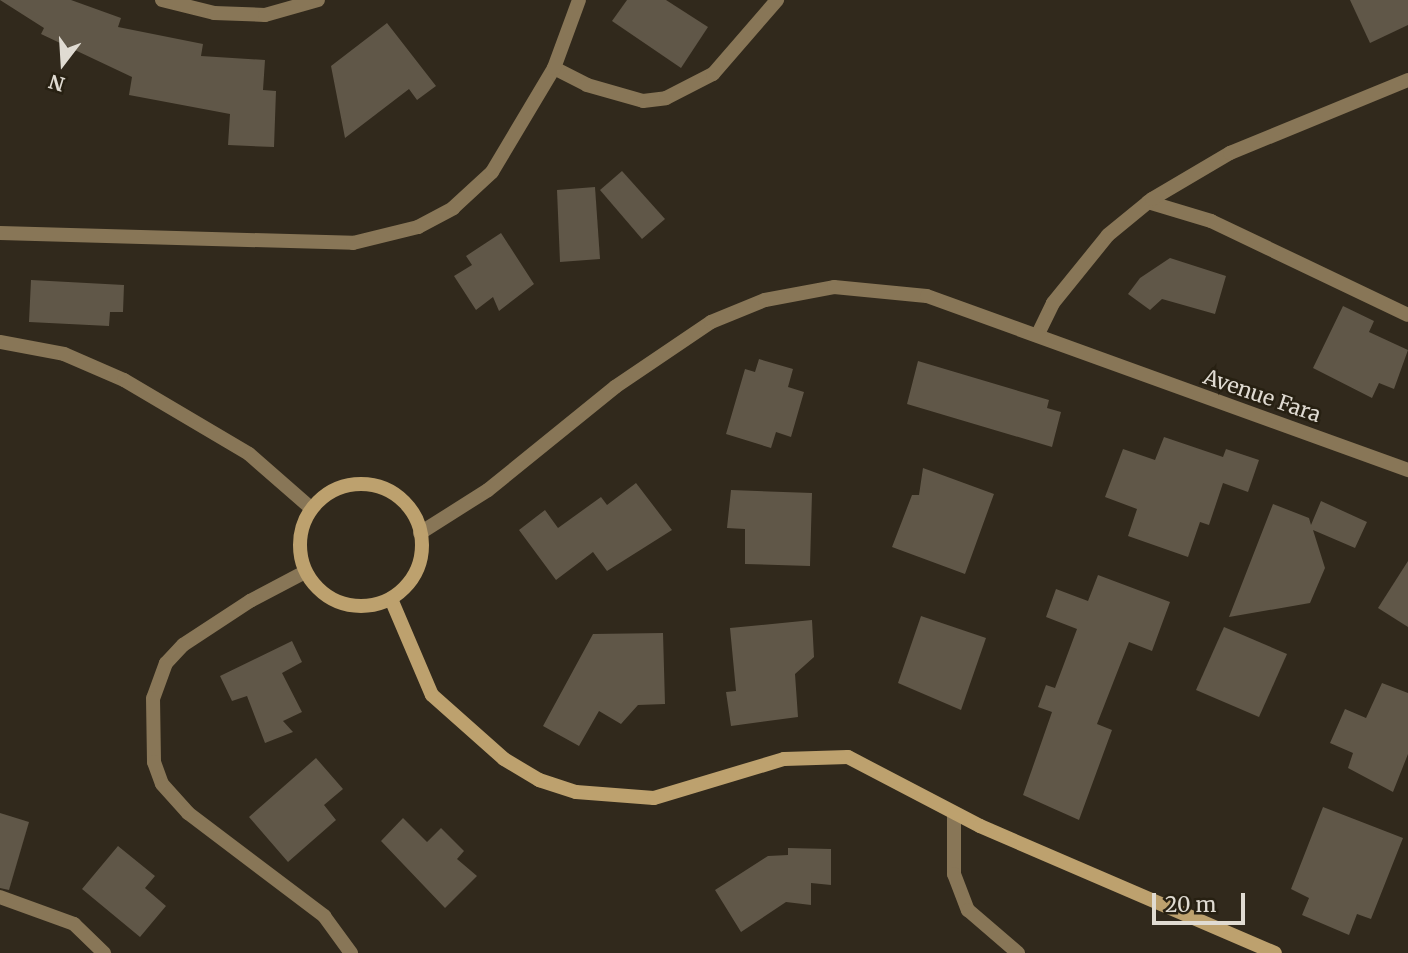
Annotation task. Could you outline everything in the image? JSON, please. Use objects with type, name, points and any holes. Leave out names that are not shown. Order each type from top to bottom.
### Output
[{"type":"main road","points":[[382,488],[407,506],[420,533],[412,578],[391,599],[352,606],[333,600],[305,572],[299,539],[311,508],[335,489],[382,488]]},
{"type":"main road","points":[[391,599],[432,695],[504,760],[539,780],[576,792],[654,798],[784,759],[848,757],[954,814],[1275,953]]},
{"type":"street","points":[[162,0],[214,13],[252,15],[318,0]]},
{"type":"street","points":[[0,233],[353,243],[418,227],[453,208],[492,172],[554,68],[579,0]]},
{"type":"street","points":[[554,68],[632,97],[666,98],[713,74],[777,0]]},
{"type":"street","points":[[1038,334],[1053,303],[1108,234],[1148,202],[1230,153],[1408,79]]},
{"type":"street","points":[[1148,202],[1211,221],[1408,315]]},
{"type":"street","name":"Avenue Fara","points":[[420,533],[540,452],[615,387],[711,322],[765,300],[861,286],[927,296],[1038,334],[1101,362],[1408,470]]},
{"type":"street","points":[[0,342],[64,354],[124,380],[249,454],[311,508]]},
{"type":"street","points":[[305,572],[216,623],[166,663],[153,698],[155,762],[162,784],[188,813],[324,916],[351,953]]},
{"type":"street","points":[[954,814],[951,836],[954,874],[968,910],[1018,953]]},
{"type":"street","points":[[0,897],[74,924],[104,953]]},
{"type":"building","points":[[0,0],[71,0],[121,18],[118,27],[203,44],[201,56],[265,60],[263,90],[276,91],[274,147],[228,145],[230,114],[129,95],[132,77],[41,34],[44,28]]},
{"type":"building","points":[[627,0],[666,0],[708,27],[681,68],[612,21]]},
{"type":"building","points":[[1350,0],[1408,0],[1408,25],[1370,43]]},
{"type":"building","points":[[387,23],[436,86],[417,100],[409,89],[345,138],[331,66]]},
{"type":"building","points":[[622,171],[665,219],[642,239],[600,190]]},
{"type":"building","points":[[595,187],[600,259],[560,262],[557,190]]},
{"type":"building","points":[[501,233],[534,284],[499,311],[493,297],[476,310],[454,276],[472,265],[466,256]]},
{"type":"building","points":[[1170,258],[1226,276],[1215,314],[1162,299],[1150,310],[1128,294],[1140,278]]},
{"type":"building","points":[[31,280],[124,285],[123,312],[110,312],[109,326],[29,322]]},
{"type":"building","points":[[1343,306],[1374,321],[1369,332],[1408,350],[1394,389],[1379,383],[1372,398],[1313,368]]},
{"type":"building","points":[[759,359],[793,369],[788,387],[804,392],[791,437],[776,432],[771,448],[726,434],[745,369],[755,372]]},
{"type":"building","points":[[918,361],[1049,400],[1047,408],[1061,412],[1052,447],[907,404]]},
{"type":"building","points":[[1164,437],[1223,457],[1226,449],[1259,460],[1248,492],[1223,483],[1209,525],[1200,522],[1188,557],[1128,536],[1137,509],[1105,497],[1123,449],[1155,460]]},
{"type":"building","points":[[923,468],[994,494],[965,574],[892,547],[912,495],[919,495]]},
{"type":"building","points":[[636,483],[672,530],[607,571],[593,552],[556,580],[519,530],[545,510],[558,528],[601,497],[607,505]]},
{"type":"building","points":[[731,490],[812,493],[810,566],[745,564],[745,529],[727,528]]},
{"type":"building","points":[[1321,501],[1367,522],[1355,548],[1313,530],[1325,568],[1310,603],[1229,617],[1273,504],[1309,518],[1311,525]]},
{"type":"building","points":[[1408,561],[1408,627],[1378,608]]},
{"type":"building","points":[[1098,575],[1170,602],[1152,651],[1129,642],[1097,724],[1112,730],[1079,820],[1023,795],[1052,712],[1038,707],[1046,685],[1055,688],[1077,629],[1046,617],[1056,589],[1088,601]]},
{"type":"building","points":[[921,616],[986,638],[961,710],[898,683]]},
{"type":"building","points":[[812,620],[814,657],[795,674],[798,717],[731,726],[726,692],[736,691],[730,628]]},
{"type":"building","points":[[1224,627],[1287,654],[1259,717],[1196,690]]},
{"type":"building","points":[[663,633],[665,704],[638,705],[621,724],[599,711],[579,746],[543,726],[593,634]]},
{"type":"building","points":[[292,641],[302,662],[282,673],[302,712],[283,721],[293,732],[265,743],[247,696],[232,701],[220,676]]},
{"type":"building","points":[[1382,683],[1408,693],[1408,754],[1393,792],[1348,768],[1353,753],[1330,743],[1345,709],[1366,718]]},
{"type":"building","points":[[316,758],[343,789],[324,805],[336,820],[288,862],[249,817]]},
{"type":"building","points":[[1323,807],[1403,838],[1371,919],[1357,914],[1349,935],[1302,915],[1309,898],[1291,889]]},
{"type":"building","points":[[0,813],[29,822],[9,890],[0,888]]},
{"type":"building","points":[[403,818],[427,842],[441,828],[464,851],[457,859],[477,876],[445,908],[381,841]]},
{"type":"building","points":[[118,846],[155,876],[145,888],[166,906],[140,937],[82,889]]},
{"type":"building","points":[[788,848],[831,849],[831,885],[811,883],[811,905],[786,902],[741,932],[715,890],[768,856],[788,855]]}]
